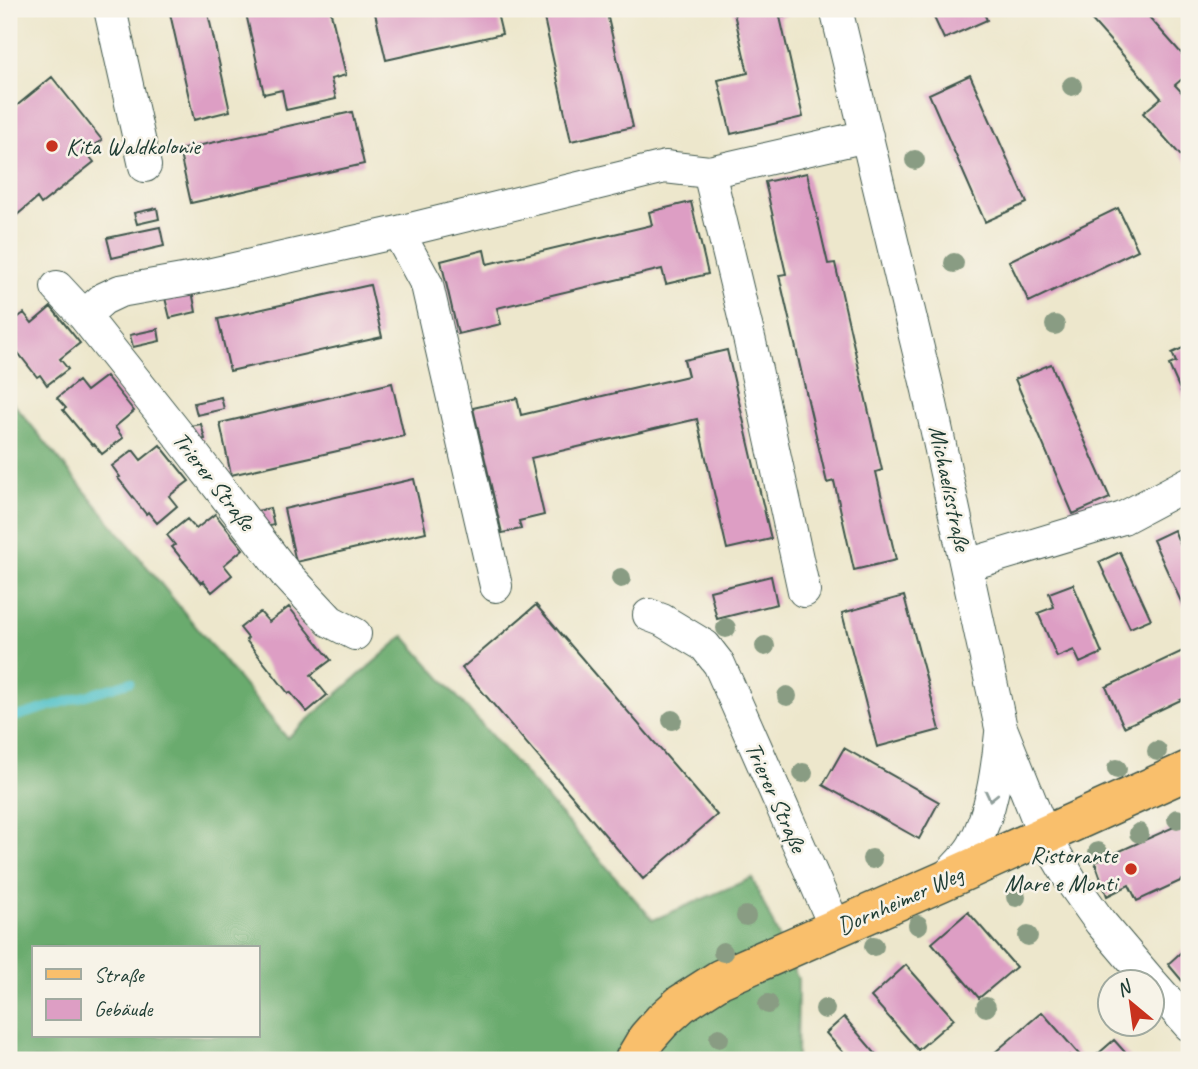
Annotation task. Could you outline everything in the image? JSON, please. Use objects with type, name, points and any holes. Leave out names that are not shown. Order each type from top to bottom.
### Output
[{"type":"main road","name":"Dornheimer Weg","points":[[634,1060],[647,1038],[662,1021],[699,991],[720,979],[1189,770]]},
{"type":"street","points":[[110,9],[145,166]]},
{"type":"street","name":"Michaelisstraße","points":[[836,9],[928,390],[1001,728],[1044,835],[1073,884],[1100,922],[1140,968]]},
{"type":"street","points":[[83,316],[103,299],[120,291],[194,278],[398,232],[665,167],[709,172],[867,136]]},
{"type":"street","points":[[709,172],[750,342],[804,591]]},
{"type":"street","points":[[398,232],[427,285],[496,586]]},
{"type":"street","name":"Trierer Straße","points":[[57,287],[83,316],[285,573],[330,621],[355,634]]},
{"type":"street","points":[[967,565],[1123,518],[1189,483]]},
{"type":"street","name":"Trierer Straße","points":[[649,615],[705,646],[719,664],[835,929]]},
{"type":"street","points":[[942,882],[971,848],[982,826],[998,762],[1001,728]]},
{"type":"street","name":"Michaelisstraße","points":[[1166,998],[1189,1025]]},
{"type":"green space","points":[[9,398],[287,738],[404,636],[653,920],[752,878],[798,979],[797,1060],[9,1060]]},
{"type":"building","points":[[169,9],[207,9],[230,111],[194,120]]},
{"type":"building","points":[[245,9],[330,9],[346,75],[331,79],[336,99],[286,110],[282,90],[264,94]]},
{"type":"building","points":[[374,9],[496,9],[502,34],[386,60]]},
{"type":"building","points":[[542,9],[606,9],[633,127],[571,141]]},
{"type":"building","points":[[733,9],[787,9],[788,15],[780,17],[803,117],[731,134],[718,80],[748,73]]},
{"type":"building","points":[[930,9],[982,9],[987,20],[944,39]]},
{"type":"building","points":[[1082,9],[1142,9],[1189,62],[1189,73],[1175,85],[1189,100],[1189,165],[1143,113],[1161,98]]},
{"type":"building","points":[[970,75],[1027,203],[985,222],[929,94]]},
{"type":"building","name":"Kita Waldkolonie","points":[[52,77],[102,140],[86,152],[94,162],[41,204],[37,198],[17,215],[9,205],[9,112]]},
{"type":"building","points":[[352,112],[364,164],[191,203],[179,150]]},
{"type":"building","points":[[807,173],[828,264],[835,263],[882,470],[876,472],[896,560],[854,570],[834,481],[827,483],[779,275],[786,274],[765,182]]},
{"type":"building","points":[[691,202],[708,274],[666,284],[662,269],[497,308],[501,324],[458,334],[441,261],[484,250],[487,264],[652,225],[649,212]]},
{"type":"building","points":[[157,208],[159,219],[137,224],[134,213]]},
{"type":"building","points":[[1118,208],[1138,250],[1029,302],[1009,261]]},
{"type":"building","points":[[160,227],[164,246],[112,258],[107,238]]},
{"type":"building","points":[[370,285],[382,337],[230,371],[218,319]]},
{"type":"building","points":[[192,291],[196,312],[170,318],[165,298]]},
{"type":"building","points":[[51,307],[80,343],[60,359],[68,369],[47,385],[40,375],[37,377],[9,341],[9,324],[24,313],[32,323]]},
{"type":"building","points":[[158,329],[160,341],[133,347],[130,335]]},
{"type":"building","points":[[1189,345],[1189,410],[1169,365],[1176,362],[1172,353]]},
{"type":"building","points":[[727,350],[771,539],[727,549],[697,419],[531,458],[544,515],[519,521],[521,529],[502,533],[473,408],[517,398],[521,415],[688,376],[684,360]]},
{"type":"building","points":[[1051,364],[1110,498],[1073,514],[1015,379]]},
{"type":"building","points":[[106,376],[134,411],[115,427],[123,438],[102,454],[63,410],[66,408],[57,398],[78,381],[86,391]]},
{"type":"building","points":[[392,383],[404,436],[231,475],[220,423]]},
{"type":"building","points":[[221,397],[224,409],[197,415],[194,403]]},
{"type":"building","points":[[201,424],[205,439],[193,442],[190,426]]},
{"type":"building","points":[[160,445],[189,481],[169,496],[177,506],[157,523],[148,512],[146,514],[112,466],[133,450],[141,460]]},
{"type":"building","points":[[414,479],[426,532],[296,562],[284,509]]},
{"type":"building","points":[[270,508],[274,525],[261,528],[257,511]]},
{"type":"building","points":[[215,514],[243,549],[224,565],[232,575],[212,592],[203,581],[201,583],[172,547],[175,545],[167,535],[187,519],[196,529]]},
{"type":"building","points":[[1174,530],[1189,565],[1189,603],[1183,606],[1153,540]]},
{"type":"building","points":[[1120,552],[1151,619],[1130,628],[1099,562]]},
{"type":"building","points":[[771,576],[777,604],[717,619],[710,591]]},
{"type":"building","points":[[1073,584],[1102,653],[1080,663],[1074,650],[1057,657],[1038,613],[1054,607],[1049,593]]},
{"type":"building","points":[[904,596],[940,730],[877,747],[842,613]]},
{"type":"building","points":[[536,605],[717,815],[643,879],[462,668]]},
{"type":"building","points":[[289,607],[331,660],[311,675],[327,695],[307,712],[290,692],[288,693],[246,640],[248,638],[240,628],[260,612],[269,622]]},
{"type":"building","points":[[1189,648],[1189,696],[1124,727],[1106,687]]},
{"type":"building","points":[[844,748],[939,802],[919,839],[823,785]]},
{"type":"building","points":[[1185,822],[1189,831],[1189,877],[1137,901],[1129,885],[1107,896],[1095,862]]},
{"type":"building","points":[[968,912],[1016,967],[979,998],[932,943]]},
{"type":"building","points":[[1189,945],[1189,989],[1168,964]]},
{"type":"building","points":[[906,965],[954,1019],[918,1050],[871,997]]},
{"type":"building","points":[[1042,1012],[1084,1060],[1074,1060],[1069,1055],[1062,1060],[986,1060]]},
{"type":"building","points":[[844,1017],[881,1060],[850,1060],[826,1033]]},
{"type":"building","points":[[1114,1040],[1132,1060],[1091,1060]]},
{"type":"waterway","points":[[9,719],[130,682]]},
{"type":"place","name":"Kita Waldkolonie","points":[[52,146]]},
{"type":"place","name":"Ristorante Mare e Monti","points":[[1131,869]]}]
